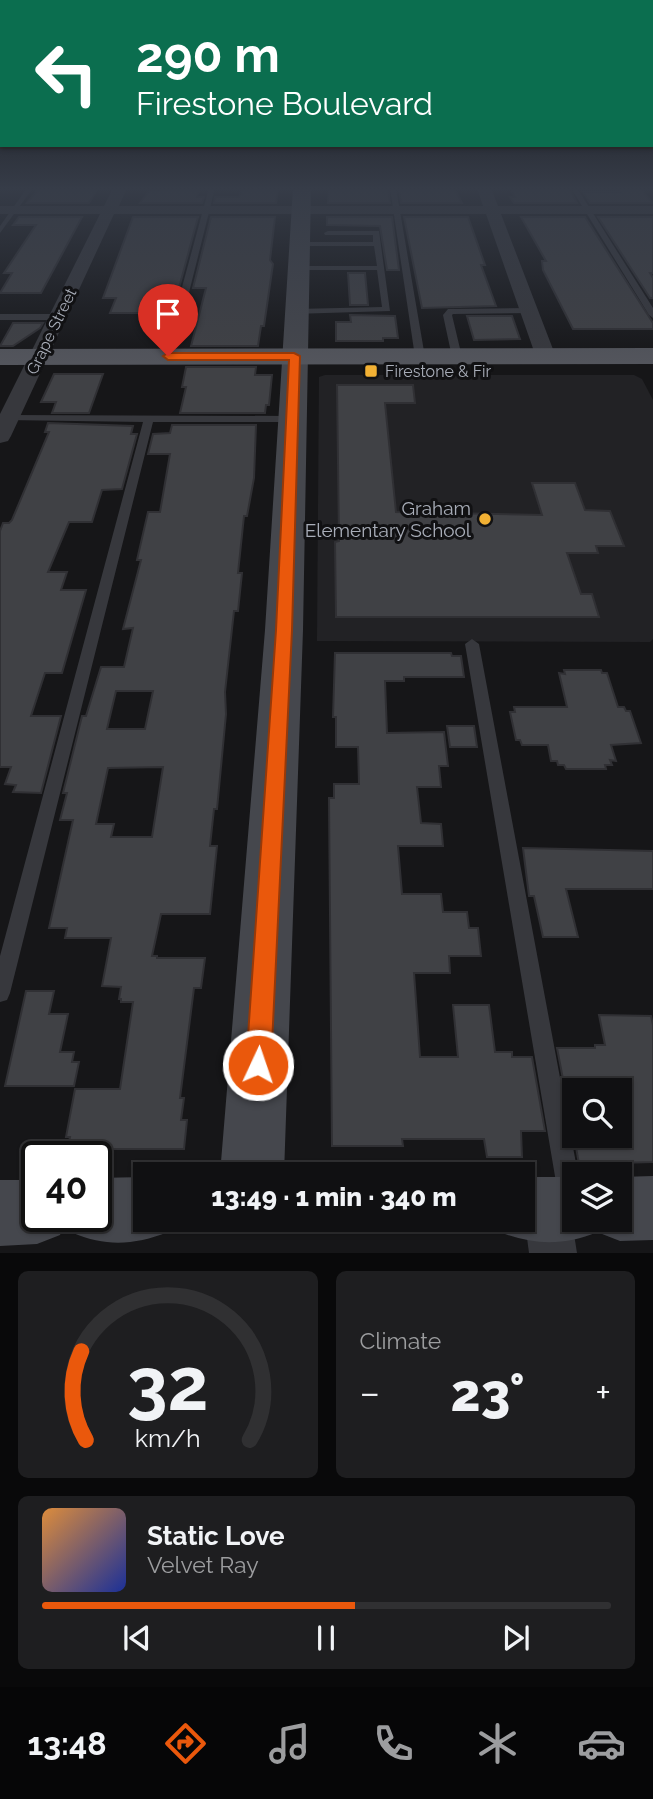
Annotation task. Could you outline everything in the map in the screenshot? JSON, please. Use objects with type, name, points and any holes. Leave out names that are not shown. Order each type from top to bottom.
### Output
[{"type":"main road","points":[[0,357],[420,356],[652,359]]},
{"type":"street","name":"Grape Street","points":[[0,436],[91,246]]},
{"type":"street","points":[[253,1162],[284,630],[299,246]]},
{"type":"street","points":[[506,246],[546,357]]},
{"type":"street","points":[[112,1210],[133,1209]]},
{"type":"street","points":[[632,1211],[653,1209]]},
{"type":"street","points":[[0,1213],[21,1212]]},
{"type":"lane","points":[[168,356],[197,246]]},
{"type":"lane","points":[[296,312],[387,309],[378,246]]},
{"type":"lane","points":[[403,246],[420,356]]},
{"type":"lane","points":[[610,246],[653,315]]},
{"type":"lane","points":[[298,268],[381,268]]},
{"type":"lane","points":[[457,357],[447,315],[451,311],[529,311]]},
{"type":"lane","points":[[0,317],[57,317]]},
{"type":"lane","points":[[9,418],[292,419]]},
{"type":"lane","points":[[0,993],[149,418]]},
{"type":"lane","points":[[472,644],[562,1198]]},
{"type":"shaded area","name":"Graham Elementary School","points":[[634,375],[642,379],[653,400],[653,639],[650,642],[317,641],[319,377]]},
{"type":"building","points":[[22,246],[66,246],[41,293],[0,293],[12,273],[4,273]]},
{"type":"building","points":[[122,246],[190,246],[179,288],[169,288],[163,309],[158,309],[156,313],[110,313],[116,298],[103,298]]},
{"type":"building","points":[[204,246],[272,246],[270,260],[273,264],[264,326],[261,326],[258,346],[191,346],[206,288],[193,288]]},
{"type":"building","points":[[383,246],[396,246],[399,270],[387,270]]},
{"type":"building","points":[[410,246],[478,246],[485,265],[481,265],[496,306],[422,308]]},
{"type":"building","points":[[538,246],[604,246],[653,323],[653,329],[573,329],[543,270],[542,261],[546,261]]},
{"type":"building","points":[[617,246],[653,246],[653,273],[650,273],[653,278],[653,298],[650,298]]},
{"type":"building","points":[[348,273],[365,273],[368,305],[350,305]]},
{"type":"building","points":[[350,315],[395,316],[398,338],[383,338],[383,341],[336,341],[336,322],[351,322]]},
{"type":"building","points":[[467,316],[512,316],[520,339],[474,340]]},
{"type":"building","points":[[13,323],[43,323],[40,328],[13,346],[0,346]]},
{"type":"building","points":[[186,367],[256,367],[255,375],[272,375],[269,405],[266,405],[265,413],[180,413],[186,387],[182,387]]},
{"type":"building","points":[[54,374],[103,374],[89,413],[52,413],[56,402],[41,402]]},
{"type":"building","points":[[337,385],[413,385],[415,403],[385,403],[396,512],[542,515],[532,483],[575,483],[585,510],[610,511],[624,546],[596,546],[598,553],[567,553],[581,594],[592,594],[599,617],[336,617],[335,542],[339,541]]},
{"type":"building","points":[[48,423],[133,426],[131,434],[137,434],[122,489],[102,490],[92,522],[69,522],[48,572],[67,572],[61,590],[86,590],[62,673],[45,673],[31,716],[61,716],[41,793],[13,792],[16,785],[5,784],[11,767],[0,767],[0,531],[3,523],[12,520],[49,432],[45,432]]},
{"type":"building","points":[[172,425],[256,425],[254,478],[247,516],[244,516],[238,573],[242,573],[238,611],[234,611],[217,809],[214,809],[210,846],[217,846],[210,914],[161,914],[152,956],[205,958],[201,988],[194,988],[180,1098],[184,1098],[181,1120],[187,1120],[184,1149],[112,1149],[112,1141],[69,1141],[70,1137],[66,1137],[75,1089],[120,1089],[133,1002],[121,1002],[121,987],[102,986],[111,938],[65,938],[67,928],[49,928],[73,820],[60,820],[67,793],[63,793],[82,716],[86,716],[101,667],[124,667],[133,628],[123,629],[141,560],[137,560],[148,512],[160,512],[170,454],[148,454],[153,434],[170,433]],"holes":[[[116,691],[153,691],[145,729],[107,729]],[[163,767],[152,837],[111,837],[114,824],[96,824],[108,768]]]},
{"type":"building","points":[[335,653],[451,653],[452,656],[461,656],[464,677],[404,677],[404,681],[385,681],[387,733],[444,732],[448,766],[439,766],[441,787],[417,787],[421,823],[441,824],[443,846],[398,846],[402,894],[441,894],[443,912],[467,912],[469,928],[478,928],[481,956],[449,956],[450,973],[414,973],[420,1057],[458,1057],[453,1005],[489,1005],[495,1052],[512,1052],[512,1057],[532,1057],[545,1131],[521,1131],[522,1157],[487,1157],[484,1139],[402,1139],[403,1146],[332,1146],[329,798],[334,798],[334,784],[359,784],[358,747],[336,747],[336,717],[333,717]]},
{"type":"building","points":[[564,670],[601,670],[602,673],[607,673],[618,707],[630,711],[641,743],[611,745],[616,761],[610,760],[612,765],[605,765],[606,769],[566,769],[564,765],[558,765],[557,761],[551,761],[548,745],[522,745],[520,740],[516,740],[510,712],[515,712],[514,707],[567,707],[559,673],[565,674]]},
{"type":"building","points":[[447,726],[474,726],[477,747],[450,747]]},
{"type":"building","points":[[523,848],[653,851],[653,889],[566,889],[578,937],[543,937],[534,896],[529,896]]},
{"type":"building","points":[[26,991],[54,991],[49,1014],[68,1014],[60,1052],[74,1052],[72,1062],[79,1062],[74,1086],[5,1086]]},
{"type":"building","points":[[599,1015],[651,1016],[653,1162],[579,1162],[576,1148],[632,1148],[632,1078],[563,1078],[557,1048],[595,1048],[595,1045],[605,1045]]},
{"type":"place","name":"Firestone & Fir","points":[[371,371]]},
{"type":"place","name":"Graham Elementary School","points":[[485,519]]},
{"type":"route","points":[[168,356],[294,356],[284,630],[258,1065]]}]
